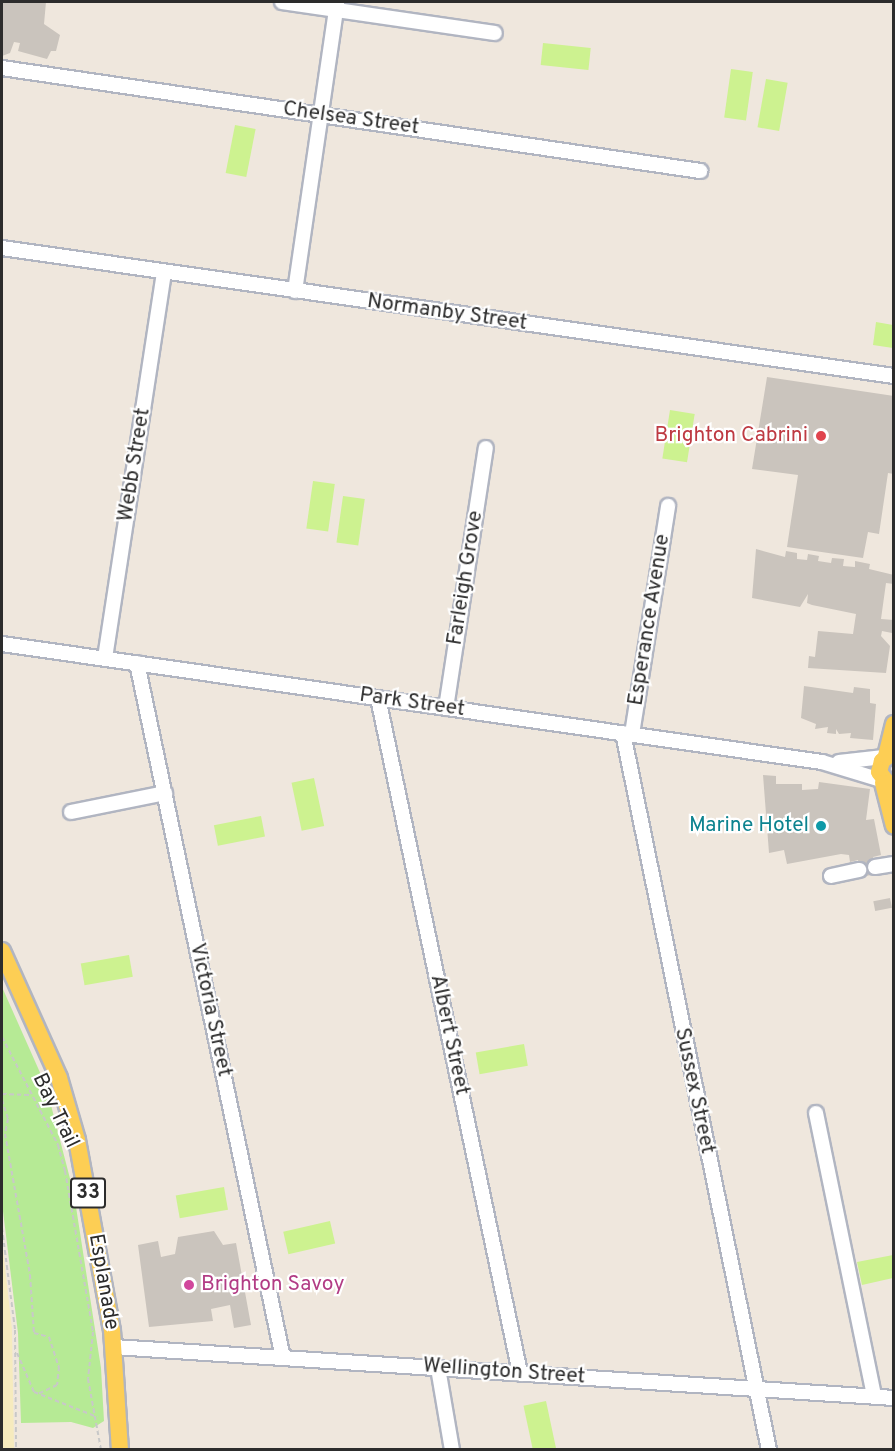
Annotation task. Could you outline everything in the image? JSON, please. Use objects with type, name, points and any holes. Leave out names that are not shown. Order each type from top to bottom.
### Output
[{"type":"main road","points":[[894,724],[888,755],[886,785],[894,826]]},
{"type":"main road","name":"Esplanade","points":[[2,951],[68,1106],[114,1347],[120,1449]]},
{"type":"street","points":[[282,2],[337,5],[495,33]]},
{"type":"street","points":[[295,291],[337,5]]},
{"type":"street","name":"Chelsea Street","points":[[2,68],[700,171]]},
{"type":"street","name":"Normanby Street","points":[[2,249],[894,376]]},
{"type":"street","name":"Webb Street","points":[[105,658],[164,272]]},
{"type":"street","name":"Farleigh Grove","points":[[446,708],[486,448]]},
{"type":"street","name":"Esperance Avenue","points":[[628,733],[668,506]]},
{"type":"street","name":"Park Street","points":[[2,644],[822,762],[886,785]]},
{"type":"street","name":"Victoria Street","points":[[137,663],[283,1358]]},
{"type":"street","name":"Albert Street","points":[[378,698],[520,1373]]},
{"type":"street","name":"Sussex Street","points":[[628,733],[769,1449]]},
{"type":"street","name":"Park Street","points":[[822,762],[888,755]]},
{"type":"street","points":[[71,812],[165,793]]},
{"type":"street","points":[[875,867],[894,864]]},
{"type":"street","points":[[831,876],[859,870]]},
{"type":"street","points":[[816,1113],[874,1396]]},
{"type":"street","name":"Wellington Street","points":[[114,1347],[894,1398]]},
{"type":"street","points":[[438,1368],[452,1449]]},
{"type":"path","name":"Bay Trail","points":[[2,1037],[30,1095],[58,1145],[65,1171],[93,1332],[89,1385],[98,1417],[101,1449]]},
{"type":"path","points":[[2,1094],[30,1095]]},
{"type":"path","points":[[2,1100],[8,1119],[5,1134],[30,1275],[33,1333],[49,1337],[59,1367],[57,1385],[38,1394]]},
{"type":"path","points":[[2,1228],[15,1350],[16,1449]]},
{"type":"path","points":[[15,1350],[38,1394],[98,1417]]},
{"type":"green space","points":[[543,43],[591,48],[588,70],[541,65]]},
{"type":"green space","points":[[731,69],[753,72],[746,121],[724,118]]},
{"type":"green space","points":[[766,79],[788,83],[779,131],[757,127]]},
{"type":"green space","points":[[235,125],[256,129],[246,177],[226,173]]},
{"type":"green space","points":[[876,322],[893,325],[893,348],[873,345]]},
{"type":"green space","points":[[670,410],[695,414],[687,462],[662,458]]},
{"type":"green space","points":[[313,481],[335,484],[328,532],[306,529]]},
{"type":"green space","points":[[343,496],[365,499],[358,546],[336,543]]},
{"type":"green space","points":[[314,778],[324,826],[302,831],[292,783]]},
{"type":"green space","points":[[261,816],[265,837],[218,846],[214,825]]},
{"type":"green space","points":[[129,955],[133,977],[85,985],[81,964]]},
{"type":"green space","points":[[2,987],[46,1086],[74,1194],[101,1368],[104,1421],[93,1428],[71,1422],[21,1423],[18,1333],[2,1203]]},
{"type":"green space","points":[[524,1044],[528,1066],[480,1074],[476,1053]]},
{"type":"green space","points":[[224,1187],[228,1210],[180,1218],[176,1196]]},
{"type":"green space","points":[[330,1221],[335,1243],[288,1254],[283,1232]]},
{"type":"green space","points":[[893,1255],[893,1278],[862,1285],[857,1262]]},
{"type":"green space","points":[[546,1401],[556,1448],[533,1450],[524,1406]]},
{"type":"sand","points":[[2,1241],[12,1329],[14,1449],[2,1449]]},
{"type":"building","points":[[2,2],[46,2],[44,24],[60,35],[56,51],[51,51],[47,59],[18,51],[20,43],[14,42],[10,53],[2,56]]},
{"type":"building","name":"Brighton Cabrini","points":[[767,377],[894,396],[894,474],[888,473],[879,534],[868,532],[863,558],[787,547],[798,475],[752,469]]},
{"type":"building","points":[[756,549],[785,557],[786,551],[797,553],[797,559],[807,560],[808,554],[819,556],[818,561],[831,563],[832,558],[844,559],[843,566],[855,567],[855,561],[870,564],[869,569],[894,575],[894,584],[886,583],[881,619],[894,620],[892,633],[882,631],[881,636],[890,646],[886,673],[808,668],[809,656],[815,657],[818,631],[853,634],[856,614],[807,603],[808,594],[800,607],[752,598]]},
{"type":"building","points":[[804,686],[853,693],[854,687],[870,689],[870,703],[876,704],[873,740],[850,738],[851,733],[839,734],[836,729],[836,734],[827,733],[828,727],[815,729],[816,724],[801,718]]},
{"type":"building","name":"Marine Hotel","points":[[763,775],[776,776],[776,784],[802,784],[802,790],[818,789],[819,782],[870,789],[866,820],[874,819],[881,855],[873,857],[876,874],[861,877],[858,860],[850,862],[849,855],[841,854],[787,864],[784,850],[769,853]]},
{"type":"building","points":[[890,898],[892,908],[875,911],[873,901]]},
{"type":"building","points":[[214,1231],[223,1245],[236,1243],[251,1325],[234,1328],[230,1305],[211,1309],[213,1321],[149,1327],[138,1245],[158,1241],[161,1257],[175,1254],[178,1237]]},
{"type":"place","name":"Brighton Cabrini","points":[[821,436]]},
{"type":"place","name":"Marine Hotel","points":[[821,826]]},
{"type":"place","name":"Brighton Savoy","points":[[189,1285]]}]
